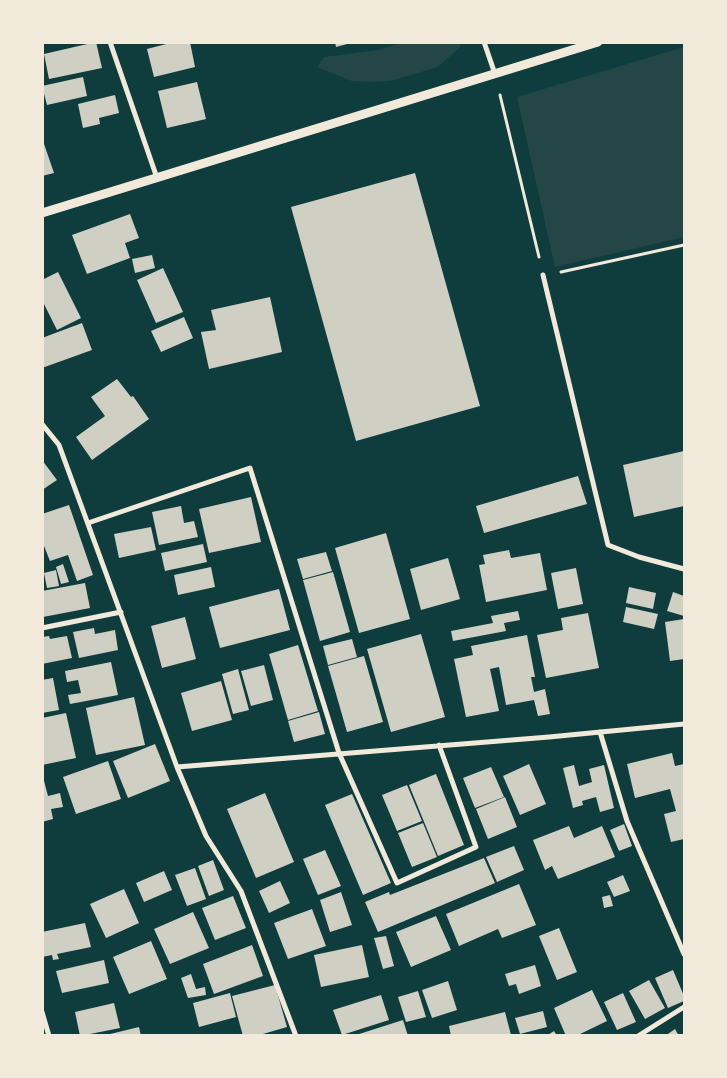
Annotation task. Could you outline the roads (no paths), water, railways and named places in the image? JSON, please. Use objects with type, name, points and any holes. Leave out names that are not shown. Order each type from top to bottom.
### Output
[{"type":"street","points":[[110,42],[157,178]]},
{"type":"street","points":[[484,42],[495,74]]},
{"type":"street","points":[[42,213],[598,42]]},
{"type":"street","points":[[544,275],[608,545],[639,557],[684,569]]},
{"type":"street","points":[[42,424],[59,445],[177,766],[206,836],[241,891],[296,1036]]},
{"type":"street","points":[[88,523],[250,468],[339,753],[397,883],[476,848],[439,745]]},
{"type":"street","points":[[42,628],[121,612]]},
{"type":"street","points":[[177,766],[684,724]]},
{"type":"street","points":[[600,732],[627,821],[684,954]]},
{"type":"street","points":[[638,1036],[683,1009],[684,1015]]},
{"type":"street","points":[[42,1012],[48,1036]]}]
